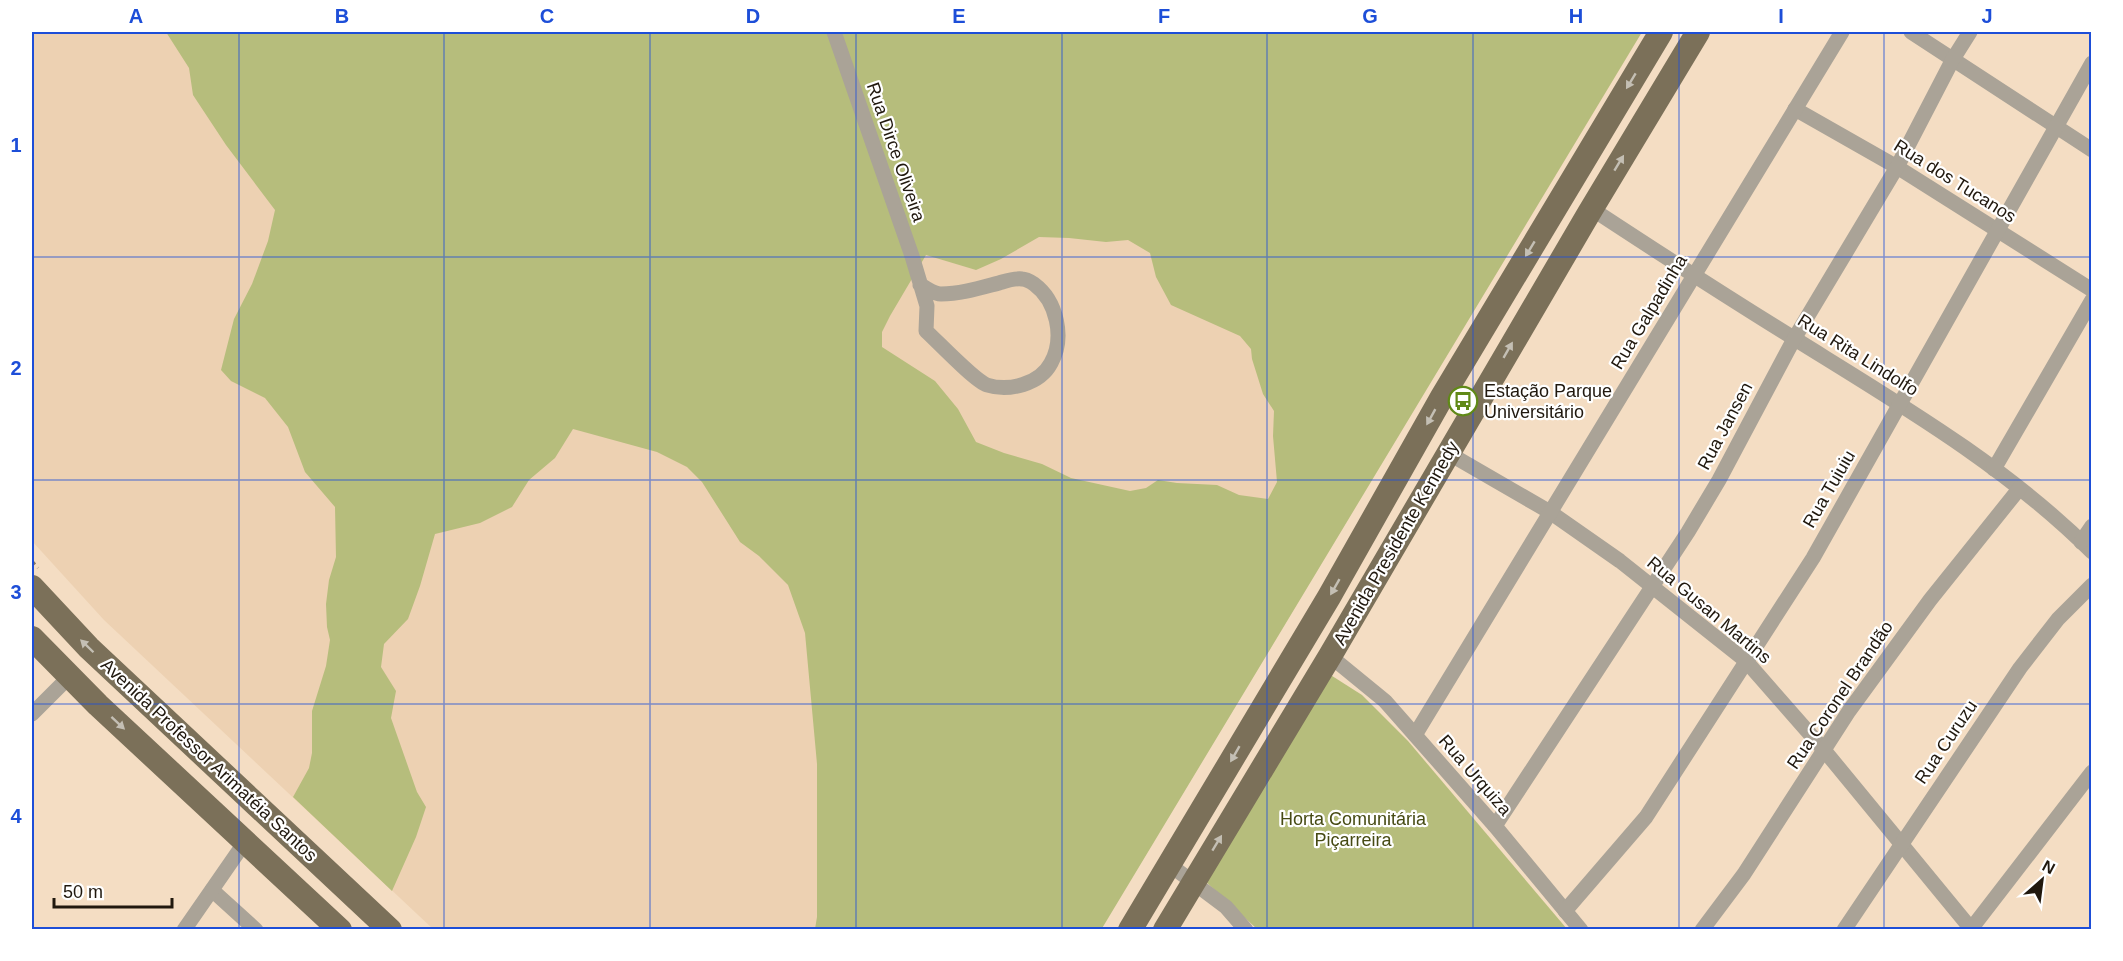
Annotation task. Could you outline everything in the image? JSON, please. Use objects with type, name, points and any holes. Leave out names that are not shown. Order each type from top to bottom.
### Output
[{"type":"main road","name":"Avenida Presidente Kennedy","points":[[1165,930],[1330,656],[1698,32]]},
{"type":"main road","name":"Avenida Presidente Kennedy","points":[[1130,930],[1329,597],[1460,366],[1657,38]]},
{"type":"main road","points":[[1657,38],[1681,61]]},
{"type":"main road","name":"Avenida Professor Arimatéia Santos","points":[[32,587],[89,648],[382,922]]},
{"type":"main road","name":"Avenida Professor Arimatéia Santos","points":[[32,639],[69,677],[340,930]]},
{"type":"main road","points":[[208,807],[248,831],[266,849],[276,851],[278,837],[274,831],[230,791],[210,760]]},
{"type":"main road","points":[[345,930],[336,917],[296,876],[294,871],[297,866],[301,865],[306,868],[328,889],[382,922]]},
{"type":"street","name":"Rua Dirce Oliveira","points":[[834,32],[927,306],[926,331],[974,378],[987,385],[1003,388],[1024,385],[1038,377],[1051,363],[1056,350],[1057,321],[1046,298],[1034,284],[1023,279],[967,292],[938,294],[920,285]]},
{"type":"street","name":"Rua Galpadinha","points":[[1415,735],[1842,32]]},
{"type":"street","points":[[1911,32],[2091,150]]},
{"type":"street","name":"Rua Jansen","points":[[1495,826],[1688,532],[1719,480],[1794,339],[1897,168],[1953,59],[1970,32]]},
{"type":"street","name":"Rua Tuiuiu","points":[[1565,911],[1646,818],[1813,558],[2091,63]]},
{"type":"street","name":"Rua dos Tucanos","points":[[1795,109],[1897,168],[2091,290]]},
{"type":"street","name":"Rua Rita Lindolfo","points":[[1592,209],[1794,339],[1899,403],[1994,469],[2086,547]]},
{"type":"street","points":[[1994,469],[2091,300]]},
{"type":"street","name":"Rua Gusan Martins","points":[[1448,453],[1550,512],[1652,586],[1746,661],[1824,750],[1971,929]]},
{"type":"street","name":"Rua Coronel Brandão","points":[[1702,930],[1744,874],[1849,711],[1930,600],[2019,489]]},
{"type":"street","points":[[2086,547],[2091,526]]},
{"type":"street","name":"Rua Curuzu","points":[[1844,930],[2019,668],[2058,619],[2091,585]]},
{"type":"street","name":"Rua Urquiza","points":[[1330,656],[1385,701],[1495,826],[1581,930]]},
{"type":"street","points":[[32,714],[69,677]]},
{"type":"street","points":[[1971,929],[2091,772]]},
{"type":"street","points":[[184,930],[245,842]]},
{"type":"street","points":[[1170,865],[1226,907],[1246,930]]},
{"type":"street","points":[[212,890],[256,930]]},
{"type":"shaded area","points":[[32,32],[1642,32],[1101,929],[433,929],[104,620],[32,541]]},
{"type":"green space","points":[[166,32],[1642,32],[1101,930],[815,929],[817,917],[817,764],[805,633],[788,585],[759,556],[740,542],[702,482],[687,467],[657,452],[573,429],[555,458],[529,480],[512,507],[480,523],[435,534],[408,619],[384,644],[381,667],[396,691],[391,718],[417,792],[426,807],[416,837],[392,891],[293,797],[309,768],[312,753],[312,711],[326,666],[330,640],[326,604],[329,580],[336,557],[335,507],[305,472],[288,427],[265,398],[231,381],[221,370],[234,319],[252,284],[268,241],[275,210],[226,145],[193,95],[189,68]],"holes":[[[1039,237],[1106,242],[1128,240],[1150,253],[1156,277],[1171,305],[1240,336],[1251,349],[1263,394],[1274,411],[1273,436],[1277,482],[1268,499],[1239,495],[1217,485],[1158,480],[1146,488],[1130,491],[1071,478],[1042,464],[976,442],[958,409],[935,381],[882,347],[882,332],[926,255],[976,270],[1001,259]]]},
{"type":"green space","name":"Horta Comunitária Piçarreira","points":[[1329,674],[1362,695],[1408,741],[1567,929],[1257,929],[1205,881]]},
{"type":"place","name":"Estação Parque Universitário","points":[[1463,401]]}]
